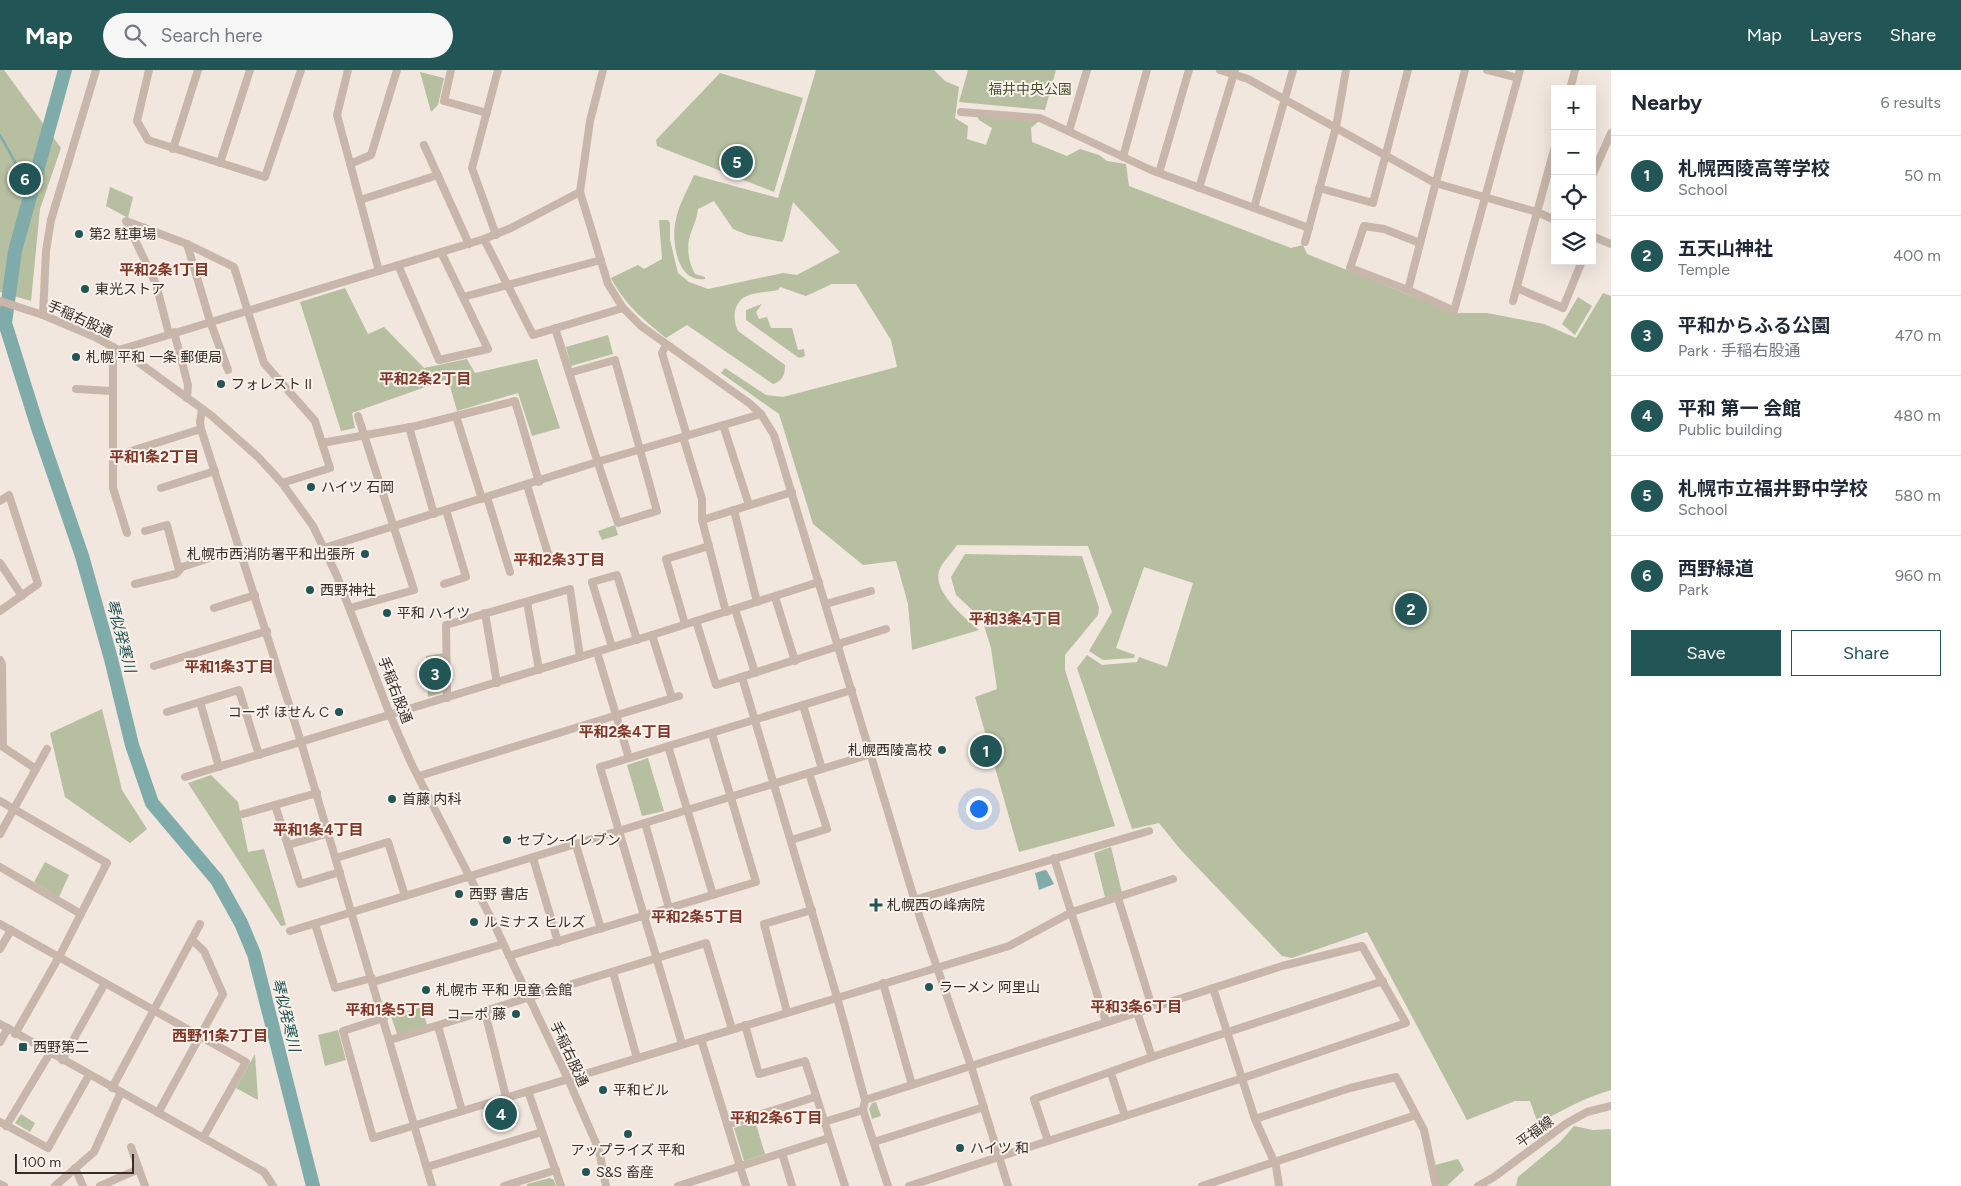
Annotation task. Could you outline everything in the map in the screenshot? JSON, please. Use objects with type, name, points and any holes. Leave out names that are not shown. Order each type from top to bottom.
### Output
[{"type":"street","points":[[43,315],[46,251],[51,220],[96,70]]},
{"type":"street","points":[[149,70],[137,121],[148,140],[265,177],[301,70]]},
{"type":"street","points":[[174,148],[198,70]]},
{"type":"street","points":[[220,163],[250,70]]},
{"type":"street","points":[[348,70],[336,115],[379,270]]},
{"type":"street","points":[[350,164],[371,155],[397,70]]},
{"type":"street","points":[[451,70],[444,101],[486,112]]},
{"type":"street","points":[[496,235],[472,168],[498,70]]},
{"type":"street","points":[[603,70],[590,121],[580,192],[608,284],[623,308],[641,326],[749,403],[761,414],[774,435],[914,900],[971,1066],[1008,1186]]},
{"type":"street","points":[[1069,131],[1087,70]]},
{"type":"street","points":[[1122,156],[1147,70]]},
{"type":"street","points":[[1159,173],[1188,70]]},
{"type":"street","points":[[1220,70],[1234,72],[1248,79],[1436,183],[1537,212],[1551,218]]},
{"type":"street","points":[[1254,208],[1293,70]]},
{"type":"street","points":[[1305,242],[1336,128],[1346,70]]},
{"type":"street","points":[[1319,188],[1372,203],[1408,70]]},
{"type":"street","points":[[1408,290],[1464,70]]},
{"type":"street","points":[[1420,243],[1384,229],[1364,226],[1350,268],[1408,290],[1454,311],[1519,74],[1487,70]]},
{"type":"street","points":[[1571,85],[1575,70]]},
{"type":"street","points":[[1199,188],[1234,72]]},
{"type":"street","points":[[960,112],[1040,118],[1159,173],[1309,228]]},
{"type":"street","points":[[1592,175],[1610,136]]},
{"type":"street","points":[[424,145],[469,244]]},
{"type":"street","points":[[1513,301],[1551,161]]},
{"type":"street","points":[[360,200],[438,175]]},
{"type":"street","points":[[128,533],[114,488],[112,391],[116,349],[496,235],[580,192]]},
{"type":"street","points":[[187,398],[188,385],[156,284],[126,221],[187,244],[234,266],[264,363],[315,421],[330,468],[282,483]]},
{"type":"street","points":[[1596,238],[1611,244]]},
{"type":"street","points":[[484,239],[533,335],[623,308]]},
{"type":"street","points":[[187,244],[210,321],[228,370]]},
{"type":"street","points":[[398,265],[439,360],[488,348],[441,252]]},
{"type":"street","points":[[463,297],[601,260]]},
{"type":"street","points":[[1517,288],[1563,308],[1580,265]]},
{"type":"street","name":"手稲右股通","points":[[1,301],[43,315],[96,337],[131,357],[202,409],[258,457],[282,483],[313,526],[350,608],[390,715],[418,776],[470,876],[568,1079],[599,1150],[606,1186]]},
{"type":"street","points":[[555,328],[569,373],[597,462],[618,523],[657,511],[615,360],[569,373]]},
{"type":"street","points":[[666,344],[662,353],[702,500],[702,520],[726,612]]},
{"type":"street","points":[[76,389],[112,391]]},
{"type":"street","points":[[322,443],[409,427],[514,401],[539,482]]},
{"type":"street","points":[[202,409],[201,429],[267,631],[329,833],[432,1186]]},
{"type":"street","points":[[324,548],[539,482],[597,462],[761,414]]},
{"type":"street","points":[[350,608],[414,590],[358,416]]},
{"type":"street","points":[[456,416],[510,572]]},
{"type":"street","points":[[723,425],[748,506]]},
{"type":"street","points":[[409,427],[434,514]]},
{"type":"street","points":[[114,456],[201,429]]},
{"type":"street","points":[[161,488],[215,472]]},
{"type":"street","points":[[527,485],[549,557]]},
{"type":"street","points":[[702,520],[792,492]]},
{"type":"street","points":[[0,501],[9,495],[38,584],[0,611]]},
{"type":"street","points":[[444,584],[466,577],[446,510]]},
{"type":"street","points":[[734,510],[757,602]]},
{"type":"street","points":[[145,531],[167,525],[179,570]]},
{"type":"street","points":[[685,624],[666,559],[709,546]]},
{"type":"street","points":[[135,584],[176,574],[182,567],[240,548]]},
{"type":"street","points":[[0,563],[22,596]]},
{"type":"street","points":[[612,647],[592,582],[617,575],[637,640]]},
{"type":"street","points":[[184,777],[497,683],[819,582]]},
{"type":"street","points":[[447,698],[446,625],[570,589],[580,657]]},
{"type":"street","points":[[826,604],[871,591]]},
{"type":"street","points":[[214,608],[255,595]]},
{"type":"street","points":[[775,596],[795,661]]},
{"type":"street","points":[[527,602],[539,670]]},
{"type":"street","points":[[735,609],[755,673]]},
{"type":"street","points":[[486,613],[497,683]]},
{"type":"street","points":[[696,621],[716,685],[795,661],[886,629]]},
{"type":"street","points":[[154,666],[267,631]]},
{"type":"street","points":[[418,776],[675,697],[652,635]]},
{"type":"street","points":[[597,652],[629,758]]},
{"type":"street","points":[[0,660],[2,664],[3,747],[36,769]]},
{"type":"street","points":[[742,677],[837,998],[865,1100],[863,1110],[888,1186]]},
{"type":"street","points":[[168,712],[238,690],[259,755]]},
{"type":"street","points":[[682,1044],[600,767],[852,690]]},
{"type":"street","points":[[200,702],[219,767]]},
{"type":"street","points":[[803,705],[822,769]]},
{"type":"street","points":[[509,956],[756,882],[712,734]]},
{"type":"street","points":[[668,746],[713,895]]},
{"type":"street","points":[[0,834],[47,749]]},
{"type":"street","points":[[290,931],[870,754]]},
{"type":"street","points":[[791,840],[827,829],[809,773]]},
{"type":"street","points":[[243,814],[316,793]]},
{"type":"street","points":[[0,801],[107,863],[15,1034]]},
{"type":"street","points":[[275,805],[300,884],[340,872]]},
{"type":"street","points":[[645,823],[669,908]]},
{"type":"street","points":[[914,900],[1149,831]]},
{"type":"street","points":[[288,845],[329,833]]},
{"type":"street","points":[[336,858],[388,842],[405,896]]},
{"type":"street","points":[[576,845],[601,929]]},
{"type":"street","points":[[533,858],[558,942]]},
{"type":"street","points":[[1054,858],[1106,1022]]},
{"type":"street","points":[[0,867],[81,914]]},
{"type":"street","points":[[384,1018],[343,1031],[373,1138],[937,966],[1009,946],[1072,912],[1174,880]]},
{"type":"street","points":[[1118,898],[1152,1007]]},
{"type":"street","points":[[787,1012],[764,924],[812,910]]},
{"type":"street","points":[[0,924],[246,1062],[203,1138]]},
{"type":"street","points":[[112,1088],[200,924]]},
{"type":"street","points":[[315,924],[335,988],[372,980],[503,944]]},
{"type":"street","points":[[0,949],[11,930]]},
{"type":"street","points":[[158,1113],[223,994],[204,951],[192,940]]},
{"type":"street","points":[[390,1040],[706,944],[732,1029]]},
{"type":"street","points":[[865,1100],[1282,966],[1362,946],[1406,1023],[1048,1142],[909,1186]]},
{"type":"street","points":[[613,972],[637,1058]]},
{"type":"street","points":[[1048,1142],[1034,1099],[1383,981]]},
{"type":"street","points":[[62,1060],[105,983]]},
{"type":"street","points":[[883,983],[912,1085]]},
{"type":"street","points":[[1213,988],[1280,1186]]},
{"type":"street","points":[[485,1012],[506,1097]]},
{"type":"street","points":[[1137,1012],[1152,1058]]},
{"type":"street","points":[[0,1024],[264,1172],[273,1186]]},
{"type":"street","points":[[745,1025],[759,1074],[804,1061],[845,1186]]},
{"type":"street","points":[[438,1026],[462,1111]]},
{"type":"street","points":[[0,1042],[8,1028]]},
{"type":"street","points":[[701,1038],[746,1186]]},
{"type":"street","points":[[50,1053],[3,1124],[48,1148],[88,1074]]},
{"type":"street","points":[[1111,1073],[1125,1116]]},
{"type":"street","points":[[1256,1119],[1350,1088],[1396,1077],[1424,1130],[1436,1186]]},
{"type":"street","points":[[528,1091],[561,1186]]},
{"type":"street","points":[[55,1186],[94,1152],[120,1092]]},
{"type":"street","points":[[727,1125],[815,1097]]},
{"type":"street","name":"平福線","points":[[1478,1186],[1494,1177],[1567,1123],[1587,1112],[1611,1106]]},
{"type":"street","points":[[874,1142],[984,1107]]},
{"type":"street","points":[[824,1122],[863,1110]]},
{"type":"street","points":[[1202,1186],[1416,1116]]},
{"type":"street","points":[[427,1167],[542,1132]]},
{"type":"street","points":[[678,1186],[829,1138]]},
{"type":"street","points":[[131,1147],[145,1186]]},
{"type":"street","points":[[782,1153],[792,1186]]},
{"type":"street","points":[[75,1168],[83,1186]]},
{"type":"street","points":[[100,1186],[139,1169]]},
{"type":"street","points":[[504,1186],[556,1170]]},
{"type":"street","points":[[0,1184],[4,1186]]},
{"type":"green space","points":[[0,70],[4,70],[61,148],[40,209],[31,301],[0,292]]},
{"type":"green space","points":[[816,70],[934,70],[945,81],[959,87],[955,118],[968,126],[967,139],[986,145],[992,128],[979,120],[976,114],[1039,121],[1031,128],[1032,142],[1067,156],[1080,149],[1099,155],[1107,161],[1126,164],[1129,186],[1291,248],[1303,245],[1307,254],[1454,313],[1487,313],[1544,324],[1576,338],[1603,293],[1611,296],[1611,1090],[1573,1105],[1538,1124],[1530,1101],[1515,1101],[1467,1120],[1367,932],[1292,958],[1282,956],[1180,849],[1159,823],[1132,829],[1077,668],[1087,655],[1102,665],[1137,662],[1139,657],[1167,667],[1193,583],[1144,567],[1116,648],[1135,655],[1134,658],[1103,660],[1089,651],[1112,612],[1088,546],[957,545],[940,568],[938,579],[945,596],[951,604],[979,630],[912,650],[908,604],[896,561],[863,565],[813,524],[779,414],[721,373],[725,368],[766,395],[783,397],[897,367],[891,340],[856,284],[832,284],[806,296],[780,287],[778,290],[750,295],[739,302],[735,311],[738,331],[785,365],[782,378],[773,384],[687,325],[666,338],[628,304],[611,278],[638,265],[644,269],[662,259],[659,220],[668,220],[670,223],[670,240],[678,273],[689,282],[708,289],[783,273],[797,275],[840,252],[793,202],[782,242],[748,235],[733,229],[714,201],[698,209],[688,251],[695,274],[705,277],[705,279],[695,278],[688,274],[682,267],[675,248],[674,237],[677,213],[694,175],[778,198]]},
{"type":"green space","name":"福井中央公園","points":[[968,70],[1056,70],[1045,110],[959,102]]},
{"type":"green space","points":[[420,72],[444,78],[438,105],[431,112]]},
{"type":"green space","points":[[720,73],[803,98],[774,192],[657,146],[656,140]]},
{"type":"green space","points":[[110,187],[133,197],[128,218],[106,206]]},
{"type":"green space","points":[[345,288],[368,334],[384,327],[424,368],[467,359],[475,373],[537,359],[560,428],[532,436],[518,393],[457,411],[448,379],[352,413],[355,428],[341,431],[300,302]]},
{"type":"green space","points":[[1578,297],[1592,306],[1575,335],[1562,324]]},
{"type":"green space","points":[[762,304],[756,312],[759,319],[767,317],[771,328],[792,328],[798,350],[804,349],[805,356],[799,358],[746,320],[746,310]]},
{"type":"green space","points":[[608,335],[613,354],[571,366],[566,347]]},
{"type":"green space","points":[[615,525],[618,535],[602,540],[598,531]]},
{"type":"green space","points":[[965,554],[1082,556],[1099,608],[1098,615],[1065,655],[1065,670],[1115,826],[1019,852],[975,697],[997,689],[991,648],[982,619],[956,595],[951,577]]},
{"type":"green space","points":[[444,653],[444,692],[428,697],[426,656]]},
{"type":"green space","points":[[102,709],[122,790],[147,829],[130,843],[65,797],[50,733]]},
{"type":"green space","points":[[648,758],[664,811],[642,816],[627,765]]},
{"type":"green space","points":[[211,775],[238,802],[248,852],[264,849],[286,925],[281,926],[188,783]]},
{"type":"green space","points":[[1111,847],[1122,893],[1105,897],[1094,853]]},
{"type":"green space","points":[[45,862],[69,875],[59,897],[34,882]]},
{"type":"green space","points":[[422,1007],[427,1025],[397,1034],[391,1016]]},
{"type":"green space","points":[[338,1030],[346,1060],[325,1066],[318,1035]]},
{"type":"green space","points":[[255,1054],[258,1100],[236,1088]]},
{"type":"green space","points":[[876,1102],[881,1116],[872,1119],[869,1109],[872,1103]]},
{"type":"green space","points":[[21,1114],[35,1123],[30,1132],[15,1123]]},
{"type":"green space","points":[[755,1121],[765,1154],[744,1161],[734,1128]]},
{"type":"green space","points":[[1574,1126],[1593,1130],[1611,1129],[1611,1186],[1516,1186],[1518,1177],[1560,1142]]},
{"type":"green space","points":[[1458,1159],[1464,1170],[1447,1186],[1439,1186],[1435,1165]]},
{"type":"green space","points":[[550,1178],[554,1180],[556,1186],[527,1186],[527,1184]]},
{"type":"water","points":[[1045,870],[1054,884],[1039,890],[1035,873]]},
{"type":"waterway","name":"琴似発寒川","points":[[65,70],[15,251],[5,323],[38,428],[82,556],[111,659],[132,745],[152,803],[217,880],[241,923],[254,954],[313,1186]]},
{"type":"waterway","points":[[0,135],[31,191]]},
{"type":"place","name":"札幌市立福井野中学校","points":[[737,162]]},
{"type":"place","name":"西野緑道","points":[[25,179]]},
{"type":"place","name":"第2 駐車場","points":[[79,234]]},
{"type":"place","name":"東光ストア","points":[[85,289]]},
{"type":"place","name":"札幌 平和 一条 郵便局","points":[[76,357]]},
{"type":"place","name":"フォレスト II","points":[[221,384]]},
{"type":"place","name":"ハイツ 石岡","points":[[311,487]]},
{"type":"place","name":"札幌市西消防署平和出張所","points":[[365,554]]},
{"type":"place","name":"西野神社","points":[[310,590]]},
{"type":"place","name":"五天山神社","points":[[1411,609]]},
{"type":"place","name":"平和 ハイツ","points":[[387,613]]},
{"type":"place","name":"平和からふる公園","points":[[435,674]]},
{"type":"place","name":"コーポ ほせん C","points":[[339,712]]},
{"type":"place","name":"札幌西陵高校","points":[[942,750]]},
{"type":"place","name":"札幌西陵高等学校","points":[[986,751]]},
{"type":"place","name":"首藤 内科","points":[[392,799]]},
{"type":"place","name":"セブン-イレブン","points":[[507,840]]},
{"type":"place","name":"西野 書店","points":[[459,894]]},
{"type":"place","name":"札幌西の峰病院","points":[[876,905]]},
{"type":"place","name":"ルミナス ヒルズ","points":[[474,922]]},
{"type":"place","name":"ラーメン 阿里山","points":[[929,987]]},
{"type":"place","name":"札幌市 平和 児童 会館","points":[[426,990]]},
{"type":"place","name":"コーポ 藤","points":[[516,1014]]},
{"type":"place","name":"西野第二","points":[[23,1047]]},
{"type":"place","name":"平和ビル","points":[[603,1090]]},
{"type":"place","name":"平和 第一 会館","points":[[501,1114]]},
{"type":"place","name":"アップライズ 平和","points":[[628,1134]]},
{"type":"place","name":"ハイツ 和","points":[[960,1148]]},
{"type":"place","name":"S&S 畜産","points":[[586,1172]]},
{"type":"district","name":"平和2条1丁目","points":[[164,270]]},
{"type":"district","name":"平和2条2丁目","points":[[425,379]]},
{"type":"district","name":"平和1条2丁目","points":[[154,457]]},
{"type":"district","name":"平和2条3丁目","points":[[559,560]]},
{"type":"district","name":"平和3条4丁目","points":[[1015,619]]},
{"type":"district","name":"平和1条3丁目","points":[[229,667]]},
{"type":"district","name":"平和2条4丁目","points":[[625,732]]},
{"type":"district","name":"平和1条4丁目","points":[[318,830]]},
{"type":"district","name":"平和2条5丁目","points":[[697,917]]},
{"type":"district","name":"平和3条6丁目","points":[[1136,1007]]},
{"type":"district","name":"平和1条5丁目","points":[[390,1010]]},
{"type":"district","name":"西野11条7丁目","points":[[220,1036]]},
{"type":"district","name":"平和2条6丁目","points":[[776,1118]]}]
